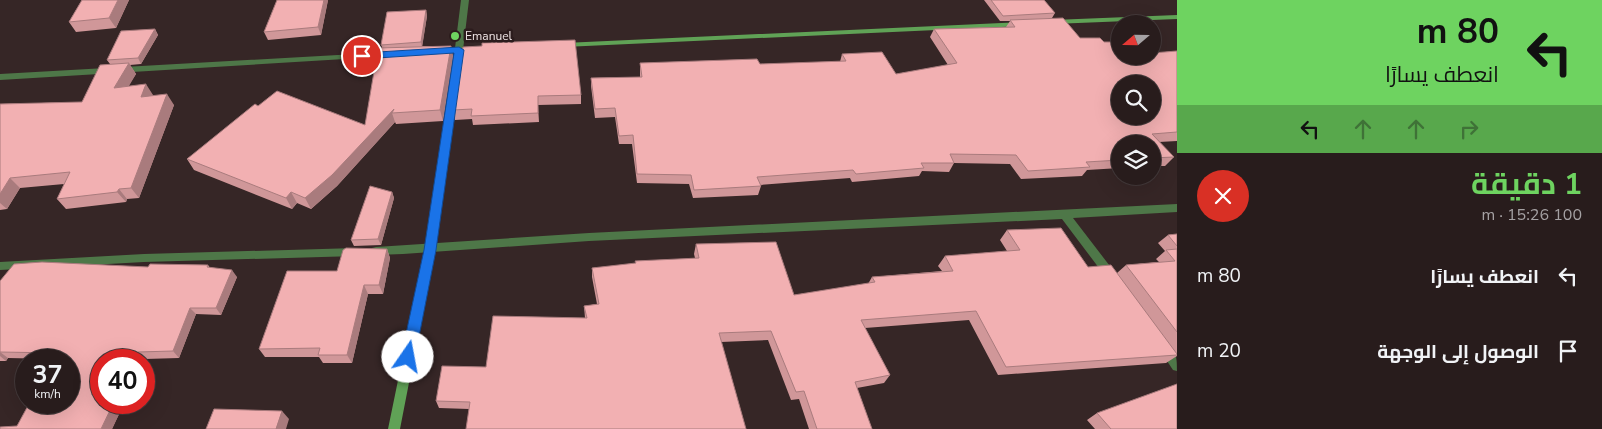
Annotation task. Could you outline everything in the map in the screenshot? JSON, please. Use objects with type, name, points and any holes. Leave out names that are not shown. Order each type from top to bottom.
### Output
[{"type":"street","points":[[394,429],[430,250],[465,0]]},
{"type":"street","points":[[1047,23],[1177,17]]},
{"type":"street","points":[[559,45],[1028,24]]},
{"type":"street","points":[[430,52],[479,49]]},
{"type":"street","points":[[0,77],[401,53]]},
{"type":"street","points":[[0,266],[117,259],[430,250],[588,238],[1066,216],[1177,208]]},
{"type":"street","points":[[1066,216],[1119,287]]},
{"type":"street","points":[[1160,342],[1177,366]]},
{"type":"building","points":[[82,0],[118,0],[109,18],[69,22]]},
{"type":"building","points":[[277,0],[324,0],[318,27],[264,32]]},
{"type":"building","points":[[991,0],[1044,0],[1055,13],[1003,16]]},
{"type":"building","points":[[426,10],[421,42],[381,45],[387,12]]},
{"type":"building","points":[[1063,18],[1080,38],[1100,38],[1104,42],[1111,42],[1111,65],[1161,65],[1161,52],[1177,51],[1177,132],[1153,135],[1111,135],[1111,161],[1086,162],[1090,167],[1028,171],[1016,155],[950,154],[954,163],[921,163],[924,168],[856,174],[853,170],[757,177],[761,186],[694,190],[691,175],[637,174],[633,135],[619,136],[615,108],[595,109],[591,78],[642,77],[640,63],[757,59],[760,64],[846,61],[842,54],[882,52],[896,74],[957,63],[934,29],[1015,27],[1010,20]]},
{"type":"building","points":[[155,29],[138,58],[107,60],[121,31]]},
{"type":"building","points":[[575,40],[581,95],[538,96],[538,113],[471,116],[472,109],[453,110],[463,47],[482,46],[482,43]]},
{"type":"building","points":[[451,46],[440,110],[392,113],[394,109],[332,175],[305,198],[291,192],[286,198],[187,159],[255,104],[258,106],[277,91],[365,125],[378,48]]},
{"type":"building","points":[[129,63],[114,88],[146,84],[141,97],[167,94],[131,188],[119,189],[117,192],[57,199],[70,172],[10,178],[0,194],[0,104],[82,102],[100,65]]},
{"type":"building","points":[[1161,143],[1174,157],[1161,158]]},
{"type":"building","points":[[370,186],[392,192],[378,239],[351,240]]},
{"type":"building","points":[[1061,228],[1088,267],[1111,265],[1177,355],[1006,367],[976,311],[861,320],[890,375],[855,382],[872,429],[817,429],[804,391],[796,392],[771,331],[719,333],[746,429],[466,429],[470,402],[436,401],[442,366],[486,367],[493,316],[587,318],[584,306],[599,304],[592,268],[636,263],[635,261],[699,258],[696,244],[776,242],[794,295],[875,282],[872,277],[953,271],[945,256],[1020,250],[1007,230]]},
{"type":"building","points":[[1177,234],[1177,246],[1168,235]]},
{"type":"building","points":[[346,248],[387,249],[379,285],[364,285],[347,355],[318,355],[320,348],[259,349],[287,271],[337,271],[343,250]]},
{"type":"building","points":[[1177,249],[1177,332],[1126,265],[1175,261],[1166,250]]},
{"type":"building","points":[[42,262],[148,267],[150,264],[208,265],[207,267],[232,270],[216,308],[190,308],[173,351],[155,352],[155,349],[90,349],[90,414],[108,414],[101,429],[0,429],[0,427],[17,426],[24,414],[80,414],[80,349],[15,349],[15,352],[0,352],[0,281],[14,264]]},
{"type":"building","points":[[1177,384],[1177,429],[1111,429],[1097,413]]},
{"type":"building","points":[[214,409],[282,411],[276,429],[206,429]]},
{"type":"place","name":"Emanuel","points":[[455,36]]},
{"type":"route","points":[[362,56],[459,50],[430,250],[408,357]]}]
